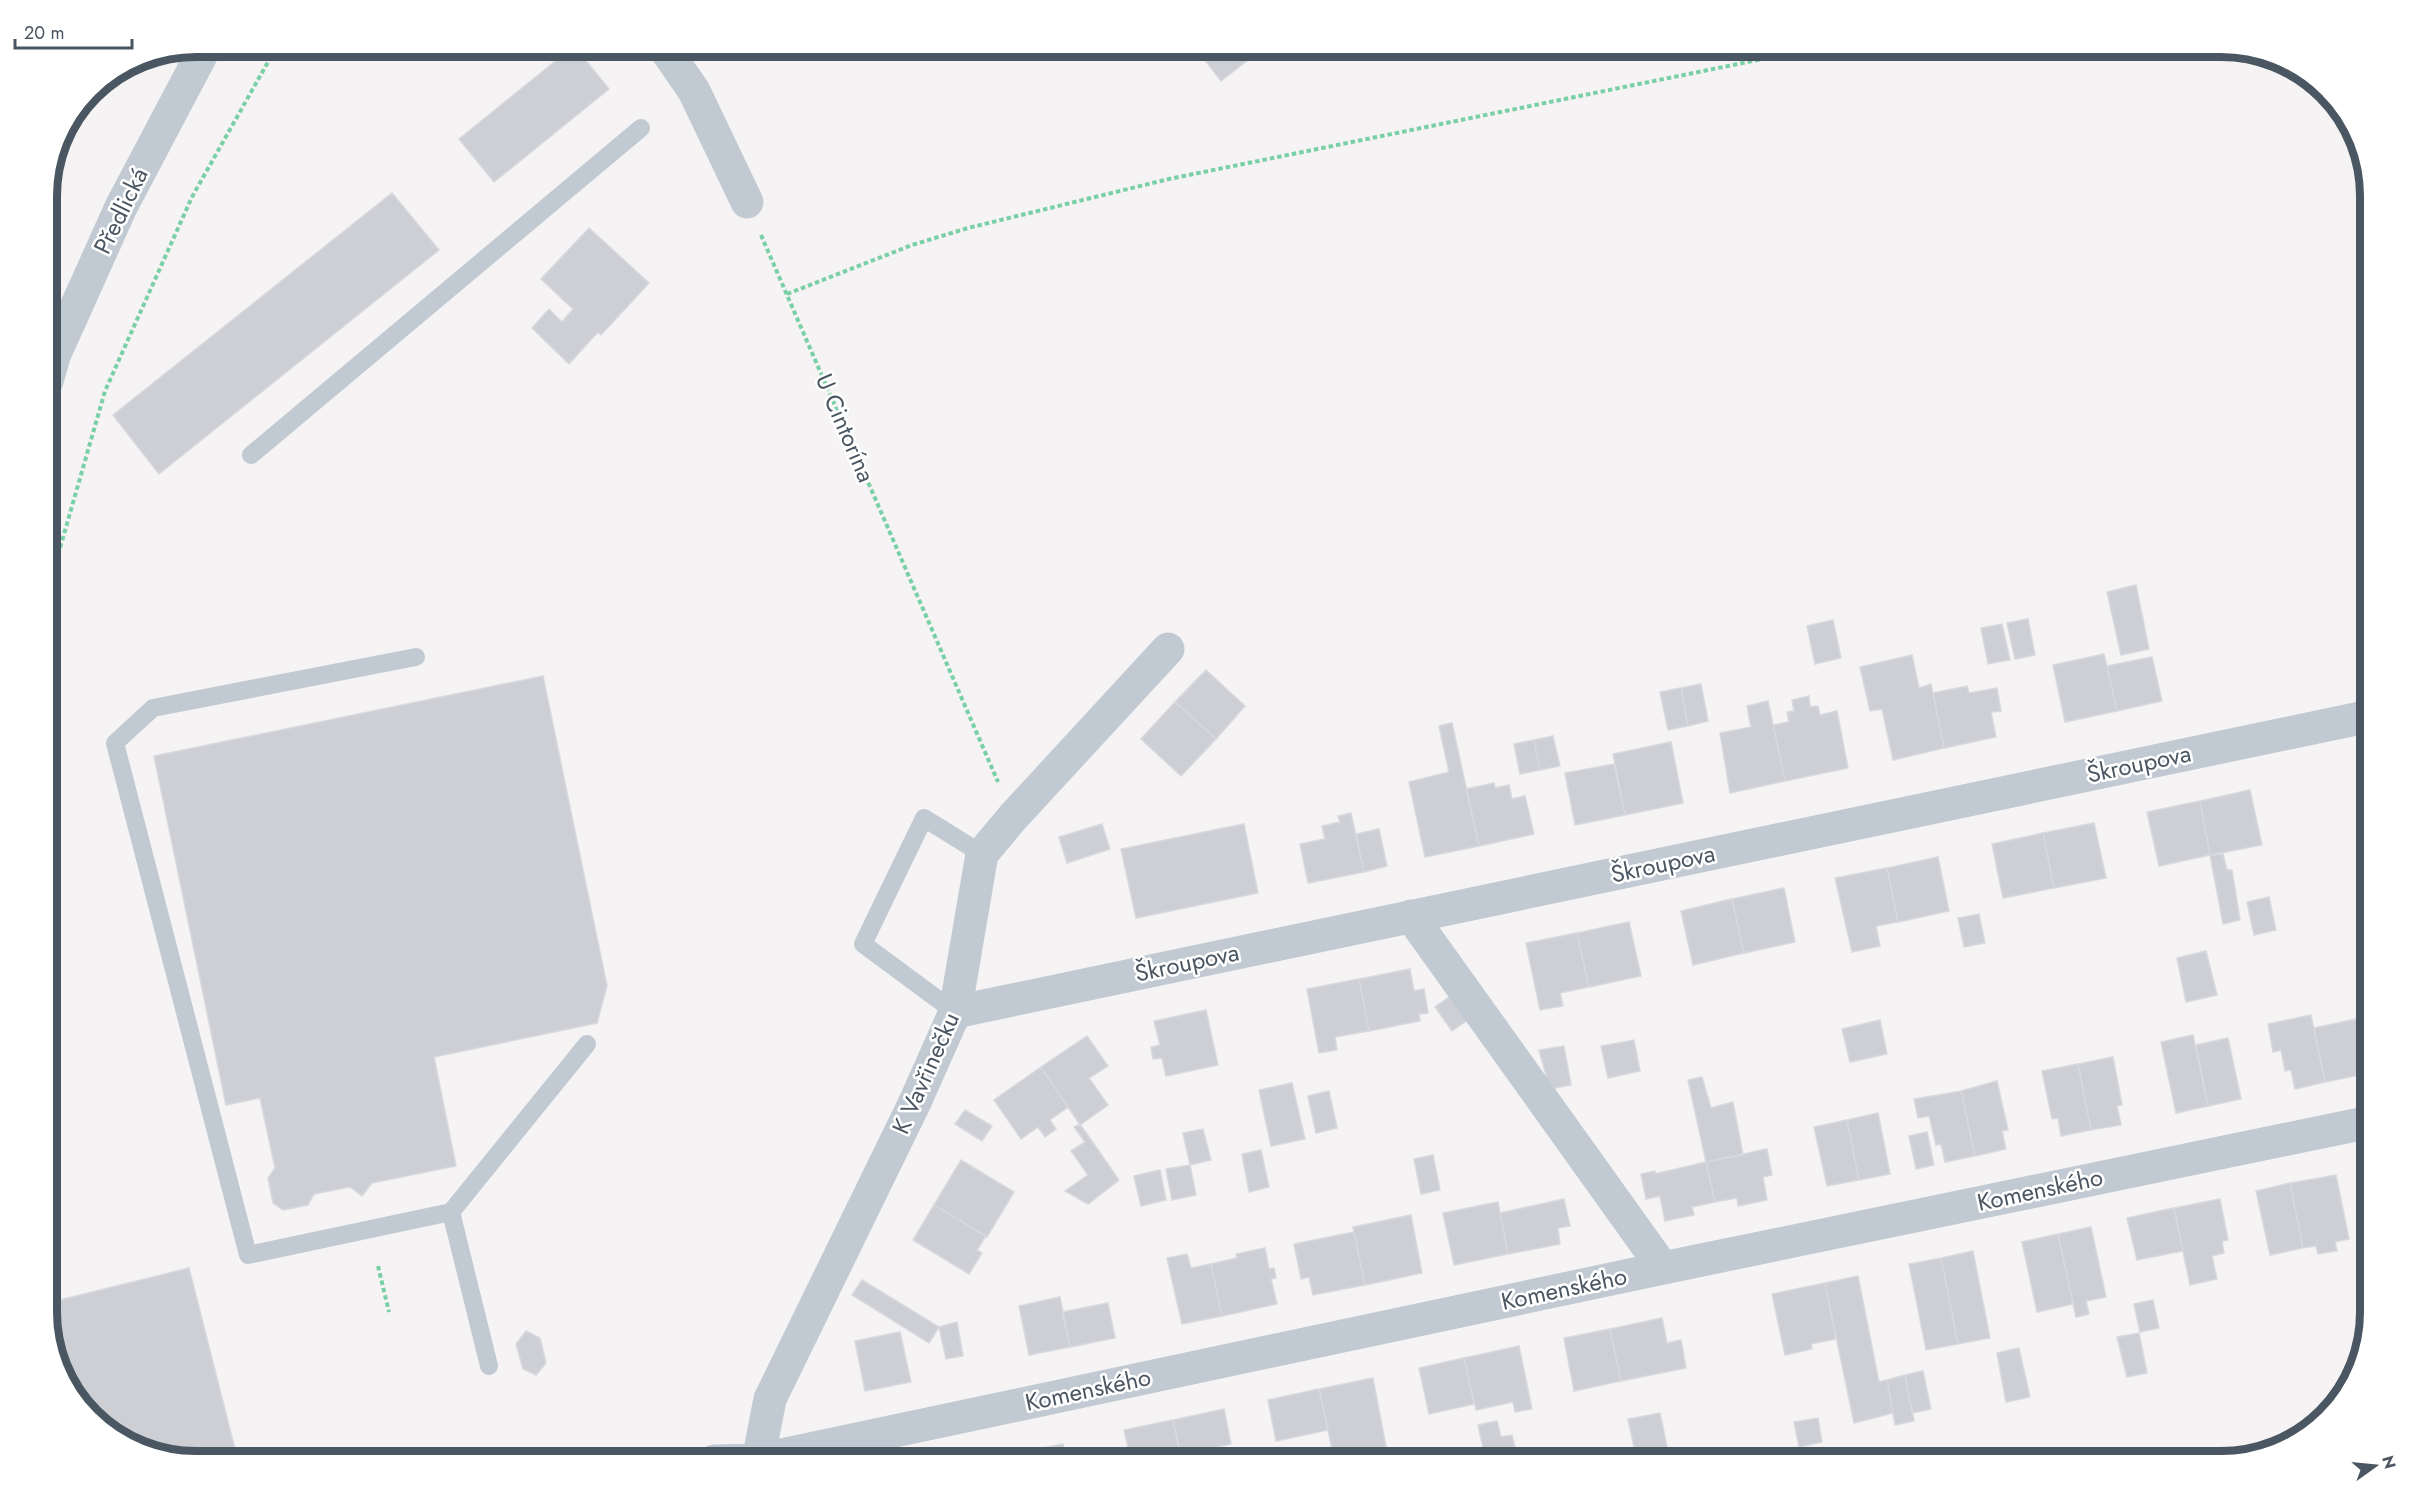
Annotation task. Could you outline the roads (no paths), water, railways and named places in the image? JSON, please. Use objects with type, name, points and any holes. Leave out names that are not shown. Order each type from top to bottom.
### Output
[{"type":"street","name":"Předlická","points":[[57,349],[122,207],[200,57]]},
{"type":"street","points":[[671,57],[694,91],[747,201]]},
{"type":"street","points":[[982,854],[1013,817],[1168,649]]},
{"type":"street","name":"Škroupova","points":[[955,1012],[2360,718]]},
{"type":"street","name":"K Vavřinečku","points":[[760,1451],[770,1399],[915,1102],[955,1012],[982,854]]},
{"type":"street","points":[[1411,916],[1663,1268]]},
{"type":"street","name":"Komenského","points":[[805,1451],[1663,1268],[2360,1124]]},
{"type":"lane","points":[[251,455],[641,128]]},
{"type":"lane","points":[[416,657],[153,708],[115,743],[248,1255],[451,1212],[587,1044]]},
{"type":"lane","points":[[955,1012],[863,944],[924,818],[982,854]]},
{"type":"lane","points":[[451,1212],[489,1366]]}]
